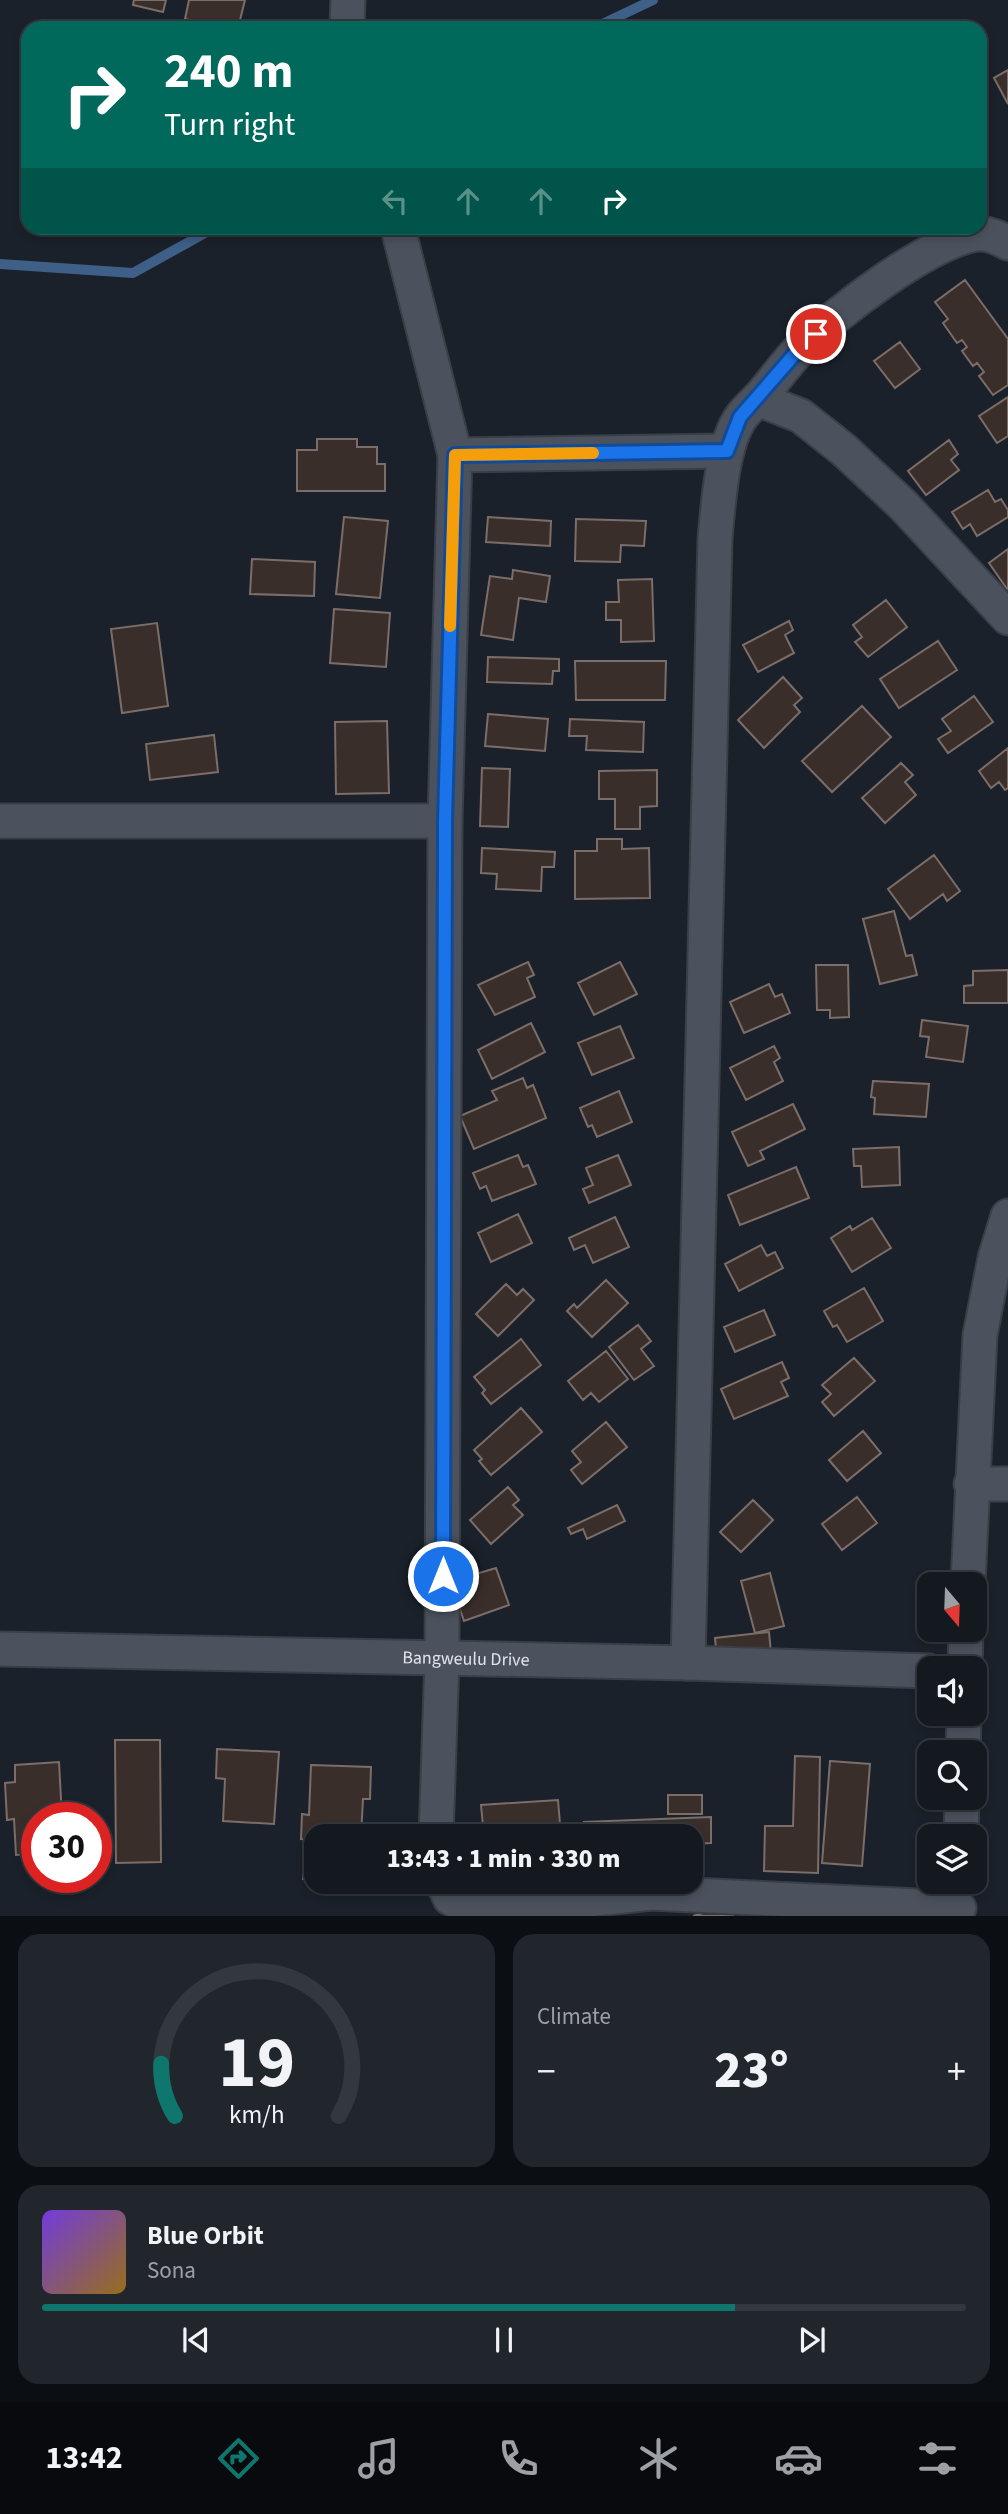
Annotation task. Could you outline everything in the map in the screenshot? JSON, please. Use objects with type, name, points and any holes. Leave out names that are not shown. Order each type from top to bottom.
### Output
[{"type":"street","points":[[347,21],[348,0]]},
{"type":"street","points":[[400,235],[455,455],[445,821],[442,1659],[436,1824]]},
{"type":"street","points":[[688,1663],[715,539],[719,492],[727,451],[740,417],[800,348],[848,306],[928,253],[955,240],[976,235]]},
{"type":"street","points":[[986,235],[998,237],[1008,243]]},
{"type":"street","points":[[758,399],[801,416],[844,450],[903,505],[1008,618]]},
{"type":"street","points":[[455,455],[727,451]]},
{"type":"street","points":[[0,821],[445,821]]},
{"type":"street","points":[[968,1572],[980,1335],[995,1258],[1008,1216]]},
{"type":"street","points":[[971,1484],[1008,1485]]},
{"type":"street","name":"Bangweulu Drive","points":[[0,1650],[688,1663],[917,1671]]},
{"type":"street","points":[[448,1894],[450,1898],[478,1912],[642,1894]]},
{"type":"street","points":[[685,1894],[959,1902]]},
{"type":"building","points":[[134,0],[166,0],[163,12],[133,5]]},
{"type":"building","points":[[189,0],[245,0],[240,21],[185,19]]},
{"type":"building","points":[[1008,70],[1008,104],[994,78]]},
{"type":"building","points":[[965,280],[1008,339],[1008,385],[993,395],[979,376],[984,372],[977,363],[973,366],[962,351],[967,347],[962,340],[957,343],[943,323],[948,319],[935,302]]},
{"type":"building","points":[[900,342],[920,369],[895,388],[874,361]]},
{"type":"building","points":[[1008,397],[1008,436],[997,443],[979,416]]},
{"type":"building","points":[[317,439],[357,439],[357,447],[377,447],[377,464],[385,464],[385,491],[297,491],[297,450],[317,450]]},
{"type":"building","points":[[949,440],[958,454],[951,460],[959,470],[926,495],[908,471]]},
{"type":"building","points":[[988,490],[995,502],[1001,499],[1008,510],[1008,517],[977,536],[970,524],[963,529],[952,512]]},
{"type":"building","points":[[344,517],[388,521],[380,598],[336,594]]},
{"type":"building","points":[[488,517],[551,521],[550,546],[486,542]]},
{"type":"building","points":[[576,519],[646,521],[644,546],[621,545],[620,562],[575,561]]},
{"type":"building","points":[[1008,549],[1008,588],[1007,589],[989,563]]},
{"type":"building","points":[[252,559],[315,562],[314,596],[250,594]]},
{"type":"building","points":[[513,570],[550,576],[546,602],[519,598],[513,640],[481,635],[490,576],[512,579]]},
{"type":"building","points":[[652,579],[654,641],[621,642],[621,620],[606,620],[606,602],[619,602],[618,580]]},
{"type":"building","points":[[886,600],[907,627],[868,657],[855,642],[862,637],[853,625]]},
{"type":"building","points":[[334,609],[390,613],[386,667],[330,663]]},
{"type":"building","points":[[789,621],[793,630],[785,635],[794,653],[758,672],[743,645]]},
{"type":"building","points":[[157,623],[168,706],[122,713],[111,629]]},
{"type":"building","points":[[938,641],[957,670],[899,708],[880,679]]},
{"type":"building","points":[[488,657],[559,659],[559,671],[553,671],[552,684],[487,682]]},
{"type":"building","points":[[575,661],[666,661],[665,700],[576,700]]},
{"type":"building","points":[[783,677],[802,698],[794,705],[800,712],[764,748],[738,720]]},
{"type":"building","points":[[974,696],[993,722],[948,753],[938,739],[951,731],[942,719]]},
{"type":"building","points":[[862,706],[891,737],[832,792],[802,761]]},
{"type":"building","points":[[488,714],[548,719],[545,751],[485,746]]},
{"type":"building","points":[[570,719],[644,722],[643,752],[586,750],[587,736],[569,736]]},
{"type":"building","points":[[387,721],[389,793],[336,794],[335,722]]},
{"type":"building","points":[[214,735],[218,772],[150,780],[146,744]]},
{"type":"building","points":[[1008,748],[1008,788],[1005,790],[999,782],[991,788],[979,771]]},
{"type":"building","points":[[901,763],[913,775],[905,782],[916,795],[885,823],[862,798]]},
{"type":"building","points":[[482,768],[510,769],[508,827],[480,826]]},
{"type":"building","points":[[657,770],[657,806],[640,807],[640,829],[615,829],[615,799],[599,799],[599,771]]},
{"type":"building","points":[[597,839],[622,839],[622,849],[649,848],[650,898],[575,899],[575,851],[597,851]]},
{"type":"building","points":[[482,848],[555,852],[554,867],[542,867],[541,891],[496,889],[497,874],[481,873]]},
{"type":"building","points":[[934,855],[960,891],[947,901],[943,894],[910,919],[888,889]]},
{"type":"building","points":[[894,911],[906,956],[912,955],[917,975],[880,984],[863,919]]},
{"type":"building","points":[[528,962],[534,975],[527,978],[535,997],[495,1015],[478,985]]},
{"type":"building","points":[[620,962],[637,994],[594,1015],[578,983]]},
{"type":"building","points":[[816,965],[848,965],[849,1017],[830,1018],[830,1010],[817,1010]]},
{"type":"building","points":[[1008,970],[1008,1003],[964,1003],[964,986],[973,985],[973,971]]},
{"type":"building","points":[[769,984],[775,997],[782,994],[790,1013],[744,1033],[730,1002]]},
{"type":"building","points":[[922,1020],[968,1026],[963,1062],[926,1057],[929,1037],[920,1036]]},
{"type":"building","points":[[531,1023],[545,1052],[492,1079],[478,1050]]},
{"type":"building","points":[[620,1026],[634,1058],[592,1075],[578,1043]]},
{"type":"building","points":[[774,1046],[780,1058],[774,1062],[783,1081],[746,1100],[730,1068]]},
{"type":"building","points":[[523,1078],[527,1088],[533,1085],[546,1118],[474,1149],[460,1116],[497,1100],[492,1091]]},
{"type":"building","points":[[873,1081],[929,1084],[926,1117],[874,1114],[875,1098],[871,1097]]},
{"type":"building","points":[[619,1091],[632,1122],[597,1137],[592,1125],[588,1127],[580,1108]]},
{"type":"building","points":[[793,1104],[805,1129],[760,1151],[764,1159],[748,1166],[732,1132]]},
{"type":"building","points":[[899,1147],[900,1185],[862,1187],[861,1166],[854,1166],[853,1149]]},
{"type":"building","points":[[518,1155],[523,1167],[528,1165],[536,1184],[492,1201],[486,1186],[480,1189],[473,1173]]},
{"type":"building","points":[[618,1155],[631,1185],[589,1203],[583,1189],[593,1185],[586,1168]]},
{"type":"building","points":[[796,1167],[809,1198],[740,1225],[728,1195]]},
{"type":"building","points":[[518,1214],[532,1243],[491,1262],[478,1233]]},
{"type":"building","points":[[615,1217],[629,1247],[593,1263],[585,1245],[574,1250],[569,1238]]},
{"type":"building","points":[[872,1218],[891,1248],[852,1272],[831,1238],[850,1226],[852,1230]]},
{"type":"building","points":[[761,1245],[767,1256],[775,1252],[783,1268],[739,1291],[725,1264]]},
{"type":"building","points":[[606,1280],[628,1303],[592,1337],[567,1311],[574,1304],[577,1308]]},
{"type":"building","points":[[506,1284],[517,1295],[523,1289],[534,1300],[498,1336],[476,1314]]},
{"type":"building","points":[[864,1288],[883,1321],[847,1342],[837,1325],[833,1327],[824,1311]]},
{"type":"building","points":[[764,1310],[775,1335],[735,1352],[724,1327]]},
{"type":"building","points":[[638,1325],[651,1341],[641,1349],[654,1366],[634,1380],[609,1347]]},
{"type":"building","points":[[521,1339],[541,1365],[491,1404],[482,1393],[485,1390],[474,1377]]},
{"type":"building","points":[[606,1351],[628,1379],[599,1402],[591,1393],[583,1400],[568,1381]]},
{"type":"building","points":[[854,1358],[875,1381],[834,1416],[822,1402],[831,1394],[822,1385]]},
{"type":"building","points":[[782,1362],[789,1378],[781,1382],[788,1396],[734,1419],[721,1389]]},
{"type":"building","points":[[521,1408],[542,1432],[491,1475],[474,1450]]},
{"type":"building","points":[[606,1422],[627,1447],[582,1484],[571,1470],[581,1462],[572,1451]]},
{"type":"building","points":[[863,1431],[881,1453],[847,1481],[829,1460]]},
{"type":"building","points":[[508,1487],[519,1500],[513,1505],[523,1515],[491,1544],[470,1520]]},
{"type":"building","points":[[857,1497],[877,1523],[842,1550],[822,1524]]},
{"type":"building","points":[[753,1500],[773,1520],[741,1552],[720,1532]]},
{"type":"building","points":[[617,1505],[625,1521],[587,1539],[583,1529],[571,1534],[568,1528]]},
{"type":"building","points":[[473,1566],[476,1574],[496,1568],[509,1605],[464,1621],[448,1574]]},
{"type":"building","points":[[770,1573],[784,1626],[755,1633],[741,1581]]},
{"type":"building","points":[[769,1632],[771,1653],[717,1659],[715,1638]]},
{"type":"building","points":[[115,1740],[160,1740],[161,1862],[116,1863]]},
{"type":"building","points":[[217,1749],[279,1752],[274,1824],[223,1821],[225,1779],[216,1778]]},
{"type":"building","points":[[795,1756],[820,1757],[818,1873],[764,1871],[765,1826],[793,1826]]},
{"type":"building","points":[[830,1761],[870,1764],[862,1866],[822,1863]]},
{"type":"building","points":[[59,1762],[61,1802],[21,1802],[21,1855],[16,1855],[14,1819],[7,1820],[5,1783],[15,1782],[15,1765]]},
{"type":"building","points":[[311,1765],[371,1767],[370,1799],[363,1799],[362,1824],[304,1824],[304,1839],[301,1839],[302,1814],[309,1815]]},
{"type":"building","points":[[668,1795],[702,1795],[702,1814],[668,1814]]},
{"type":"building","points":[[558,1800],[560,1824],[483,1824],[481,1805]]},
{"type":"building","points":[[711,1817],[711,1843],[703,1843],[703,1824],[584,1822]]},
{"type":"building","points":[[730,1905],[733,1916],[693,1916]]},
{"type":"waterway","points":[[609,21],[653,0]]},
{"type":"waterway","points":[[0,264],[133,273],[201,235]]},
{"type":"slow traffic","points":[[450,626],[455,455],[593,453]]},
{"type":"route","points":[[443,1576],[445,821],[455,455],[727,451],[740,417],[800,348],[816,334]]}]
